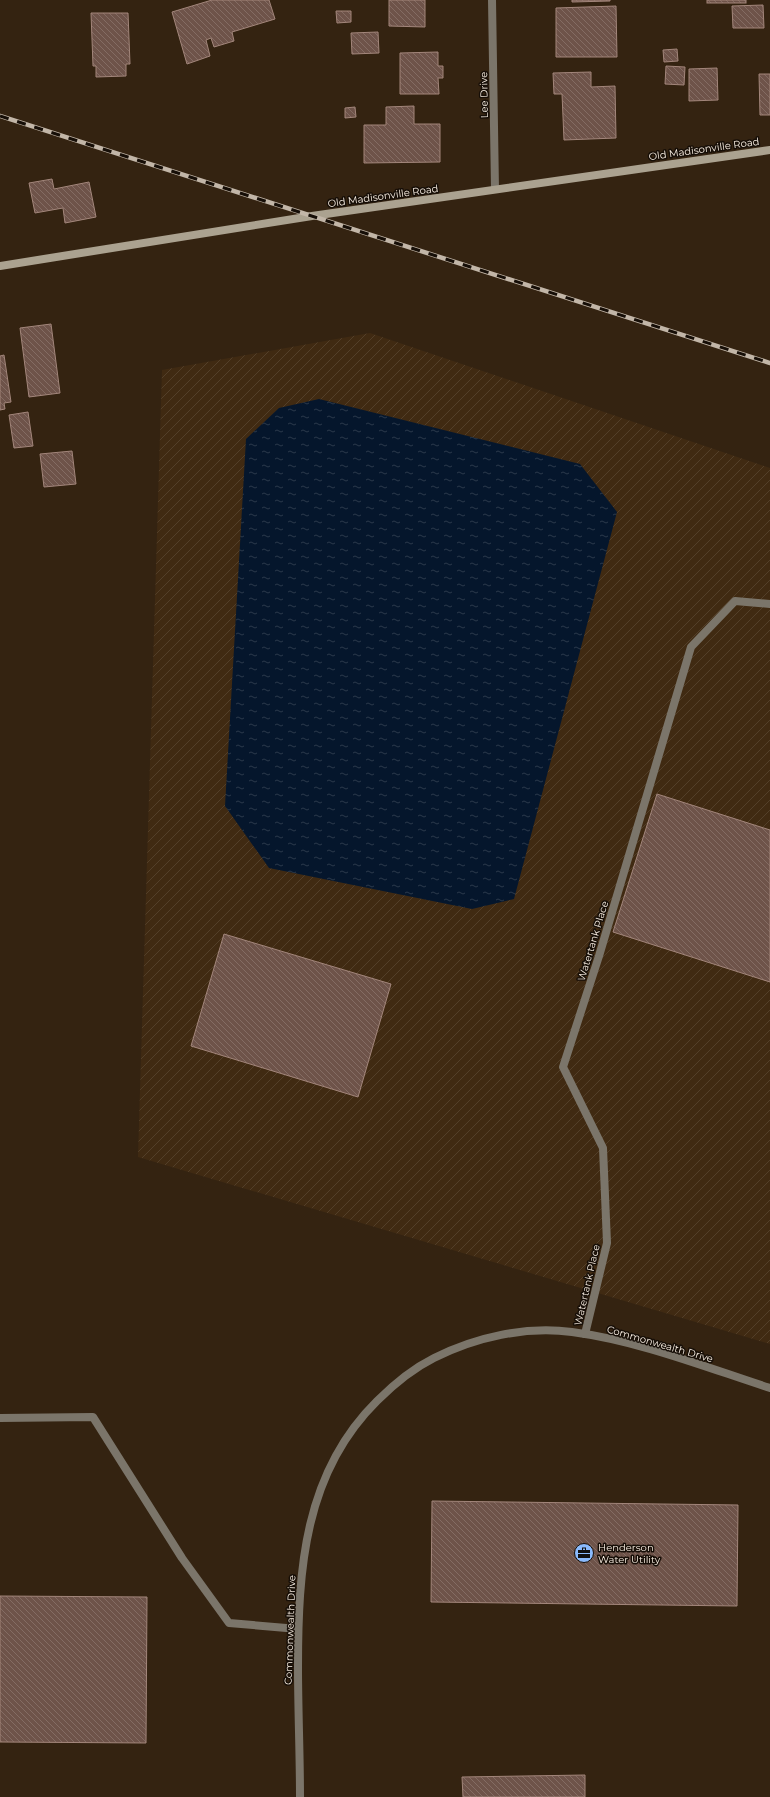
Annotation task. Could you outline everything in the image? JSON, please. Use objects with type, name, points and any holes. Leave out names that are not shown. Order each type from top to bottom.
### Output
[{"type":"main road","name":"Old Madisonville Road","points":[[0,266],[319,215],[770,150]]},
{"type":"street","name":"Lee Drive","points":[[492,0],[495,189]]},
{"type":"street","name":"Watertank Place","points":[[585,1334],[607,1243],[603,1148],[564,1067],[599,956],[691,647],[735,601],[770,604]]},
{"type":"street","name":"Commonwealth Drive","points":[[300,1797],[298,1629],[304,1551],[312,1514],[324,1478],[342,1444],[364,1414],[396,1382],[421,1365],[454,1348],[491,1336],[530,1331],[570,1331],[634,1345],[770,1388]]},
{"type":"street","points":[[0,1418],[93,1417],[182,1558],[229,1623],[298,1629]]},
{"type":"shaded area","points":[[370,333],[770,468],[770,1344],[138,1157],[162,370]]},
{"type":"water","points":[[319,399],[580,464],[617,512],[514,899],[472,909],[269,868],[225,806],[246,439],[279,408]]},
{"type":"building","points":[[212,0],[269,0],[275,19],[232,32],[234,41],[214,47],[211,38],[206,40],[210,56],[187,64],[172,12]]},
{"type":"building","points":[[389,0],[425,0],[425,27],[389,26]]},
{"type":"building","points":[[572,0],[610,0],[610,1],[572,2]]},
{"type":"building","points":[[707,0],[746,0],[746,3],[707,3]]},
{"type":"building","points":[[763,5],[764,28],[733,28],[732,6]]},
{"type":"building","points":[[616,6],[617,57],[556,57],[556,8]]},
{"type":"building","points":[[336,11],[351,11],[351,22],[337,23]]},
{"type":"building","points":[[91,13],[128,13],[130,64],[126,64],[126,76],[96,77],[96,66],[93,66]]},
{"type":"building","points":[[378,32],[379,53],[352,54],[351,33]]},
{"type":"building","points":[[677,49],[678,61],[664,62],[663,50]]},
{"type":"building","points":[[438,52],[438,66],[443,66],[443,78],[438,78],[439,94],[400,94],[400,53]]},
{"type":"building","points":[[666,66],[685,67],[684,85],[665,84]]},
{"type":"building","points":[[717,68],[718,100],[689,101],[689,69]]},
{"type":"building","points":[[591,72],[591,87],[615,86],[616,138],[564,140],[562,94],[554,94],[553,73]]},
{"type":"building","points":[[759,74],[770,74],[770,115],[760,115]]},
{"type":"building","points":[[414,106],[414,124],[440,124],[440,162],[364,163],[364,125],[386,125],[386,107]]},
{"type":"building","points":[[355,107],[356,117],[345,118],[345,108]]},
{"type":"building","points":[[52,179],[54,189],[89,182],[96,217],[65,223],[63,208],[35,213],[29,183]]},
{"type":"building","points":[[51,324],[60,393],[29,397],[20,328]]},
{"type":"building","points":[[4,355],[11,402],[4,403],[5,409],[0,410],[0,356]]},
{"type":"building","points":[[28,412],[33,446],[14,448],[9,415]]},
{"type":"building","points":[[72,451],[76,484],[44,487],[40,454]]},
{"type":"building","points":[[657,794],[770,830],[770,982],[613,932]]},
{"type":"building","points":[[224,934],[391,984],[358,1097],[191,1046]]},
{"type":"building","name":"Henderson Water Utility","points":[[432,1501],[738,1505],[737,1606],[431,1602]]},
{"type":"building","points":[[0,1596],[147,1597],[146,1743],[0,1742]]},
{"type":"building","points":[[585,1775],[585,1797],[463,1797],[462,1777]]},
{"type":"railway","points":[[0,116],[770,363]]},
{"type":"place","name":"Henderson Water Utility","points":[[584,1553]]}]
